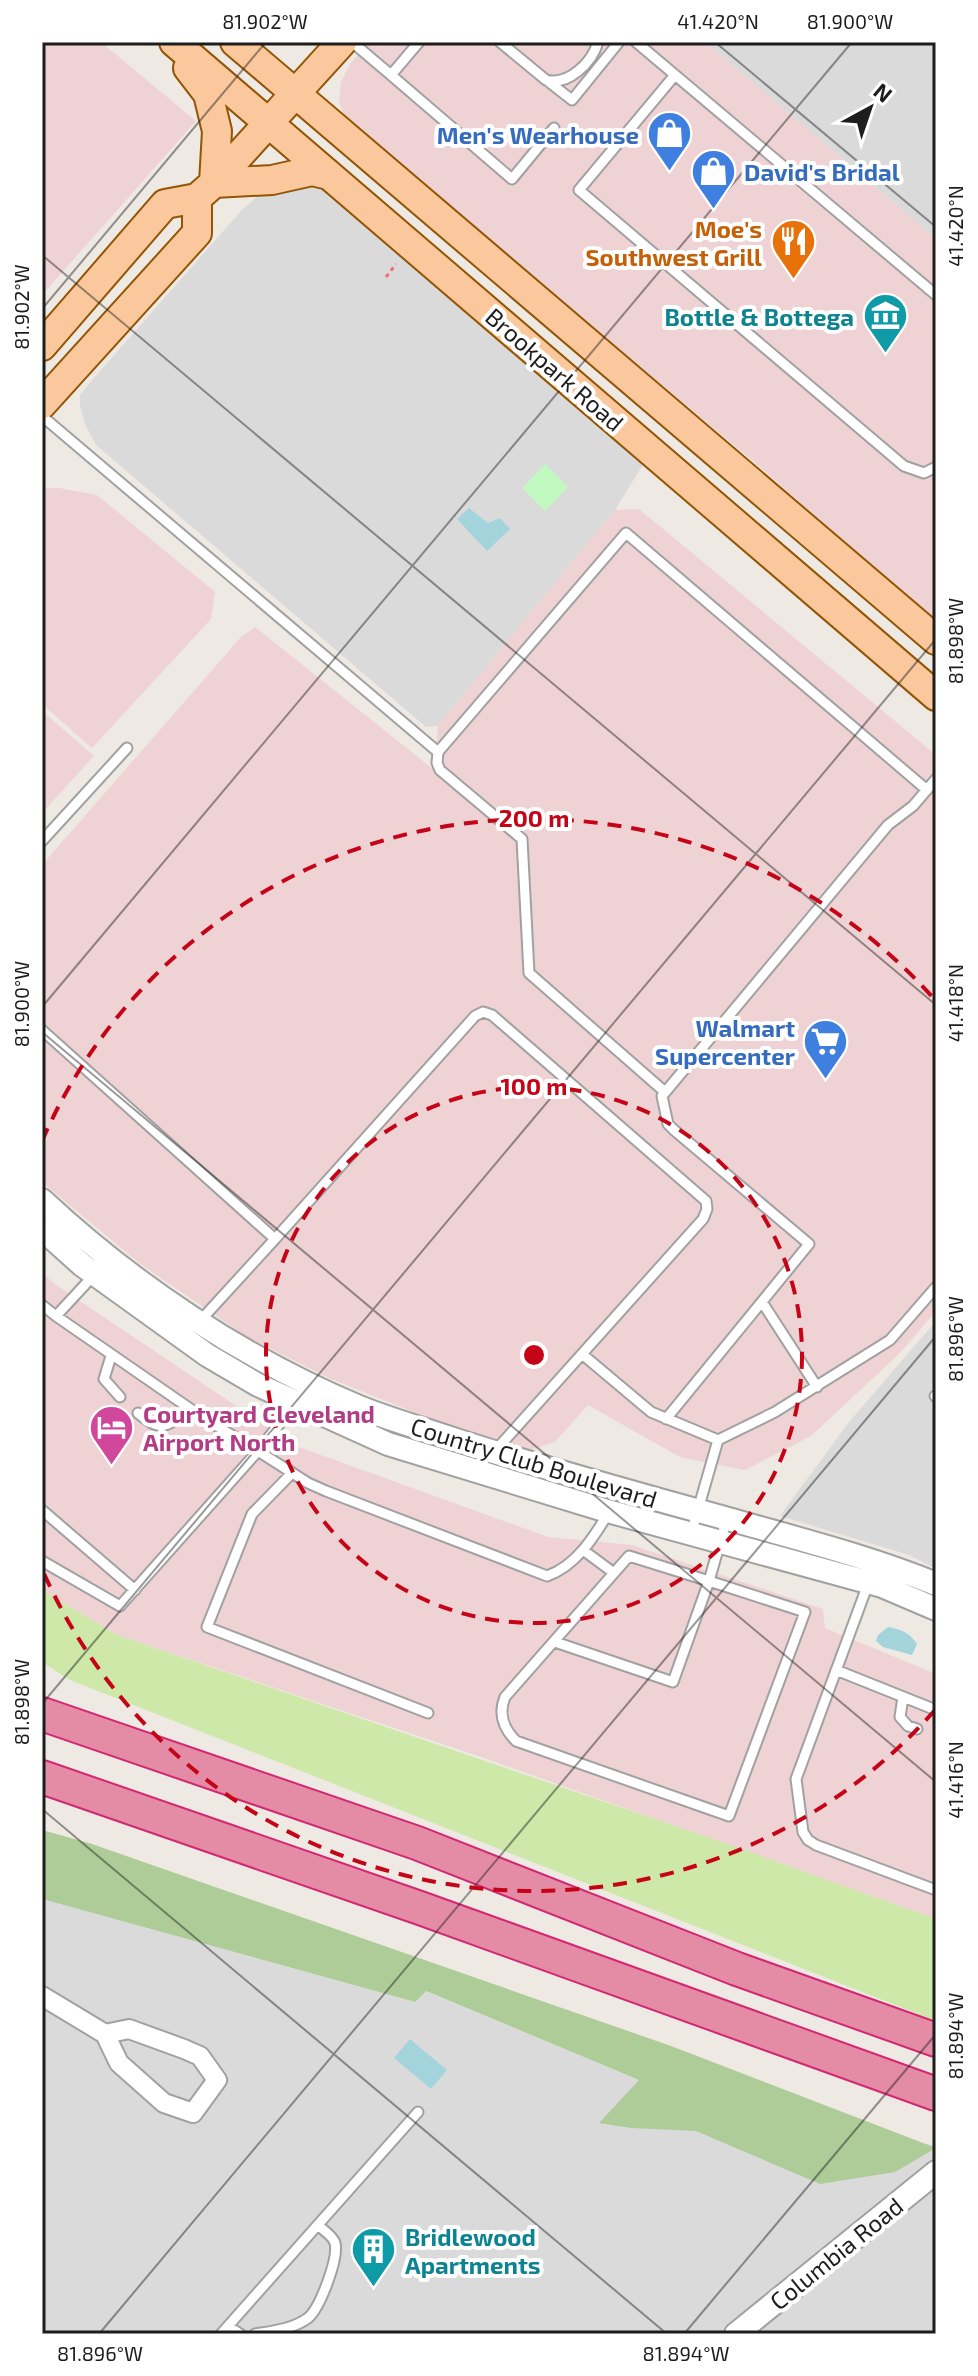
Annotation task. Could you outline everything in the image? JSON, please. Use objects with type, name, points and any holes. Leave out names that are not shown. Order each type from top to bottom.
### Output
[{"type":"highway","points":[[42,1694],[124,1742]]},
{"type":"highway","points":[[42,1714],[417,1843],[737,1969],[936,2040]]},
{"type":"highway","points":[[42,1777],[420,1908],[936,2094]]},
{"type":"main road","name":"Brookpark Road","points":[[171,42],[936,696]]},
{"type":"main road","points":[[42,404],[197,233],[217,131],[208,94],[171,42]]},
{"type":"main road","name":"Brookpark Road","points":[[235,42],[936,640]]},
{"type":"main road","points":[[206,190],[342,42]]},
{"type":"main road","points":[[42,346],[165,204],[206,190],[312,171],[329,175]]},
{"type":"street","name":"Country Club Boulevard","points":[[42,1200],[102,1266],[207,1355],[258,1385],[388,1444],[609,1512],[720,1542],[936,1584]]},
{"type":"street","name":"Country Club Boulevard","points":[[45,1238],[146,1286],[200,1322],[283,1370],[359,1406],[494,1452],[727,1518],[872,1572],[936,1609]]},
{"type":"street","points":[[42,1996],[105,2034],[119,2063],[164,2103],[193,2113],[217,2080],[200,2056],[184,2049],[129,2029],[105,2034]]},
{"type":"street","name":"Columbia Road","points":[[736,2334],[929,2178]]},
{"type":"lane","points":[[352,42],[512,179],[554,128]]},
{"type":"lane","points":[[391,75],[419,42]]},
{"type":"lane","points":[[500,42],[572,100],[619,42]]},
{"type":"lane","points":[[546,80],[555,83],[577,73],[597,49],[598,42]]},
{"type":"lane","points":[[636,42],[936,295]]},
{"type":"lane","points":[[675,75],[579,190],[904,466],[924,473],[936,467]]},
{"type":"lane","points":[[42,416],[438,752]]},
{"type":"lane","points":[[665,1092],[529,973],[522,839],[440,770],[437,763],[438,752],[626,533],[927,790]]},
{"type":"lane","points":[[42,841],[127,748]]},
{"type":"lane","points":[[666,1419],[809,1244],[668,1124],[662,1096],[888,825],[913,806],[936,779]]},
{"type":"lane","points":[[200,1322],[475,1016],[483,1012],[492,1015],[706,1201],[707,1209],[703,1219],[494,1452]]},
{"type":"lane","points":[[42,1030],[275,1239]]},
{"type":"lane","points":[[56,1316],[102,1266]]},
{"type":"lane","points":[[691,1534],[718,1440],[775,1412],[890,1340],[936,1287]]},
{"type":"lane","points":[[762,1302],[817,1387]]},
{"type":"lane","points":[[42,1305],[111,1356],[292,1473],[326,1491],[547,1576],[583,1550],[609,1512]]},
{"type":"lane","points":[[582,1354],[651,1412],[718,1440]]},
{"type":"lane","points":[[111,1356],[104,1379],[120,1397]]},
{"type":"lane","points":[[42,1561],[120,1606],[258,1451],[296,1403]]},
{"type":"lane","points":[[138,1413],[155,1426],[163,1427],[190,1409]]},
{"type":"lane","points":[[292,1473],[252,1514],[207,1627],[428,1713]]},
{"type":"lane","points":[[42,1510],[135,1590]]},
{"type":"lane","points":[[555,1642],[673,1682],[709,1581],[727,1518]]},
{"type":"lane","points":[[583,1550],[614,1573]]},
{"type":"lane","points":[[629,1556],[709,1581],[805,1612],[729,1816],[516,1741],[510,1735],[501,1717],[505,1697],[629,1556]]},
{"type":"lane","points":[[872,1572],[796,1779],[803,1832],[816,1845],[936,1890]]},
{"type":"lane","points":[[836,1670],[936,1710]]},
{"type":"lane","points":[[903,1697],[900,1717],[908,1726],[917,1729]]},
{"type":"lane","points":[[240,2334],[224,2330],[418,2112]]},
{"type":"lane","points":[[255,2334],[297,2325],[316,2309],[335,2250],[332,2238],[318,2225]]},
{"type":"shaded area","points":[[42,42],[101,42],[196,121],[42,295]]},
{"type":"shaded area","points":[[370,42],[705,42],[936,239],[936,623],[760,467],[351,125],[339,101],[341,82],[350,64]]},
{"type":"shaded area","points":[[705,42],[936,42],[936,239],[774,101]]},
{"type":"shaded area","points":[[301,180],[319,186],[345,206],[647,458],[615,510],[438,726],[426,727],[96,445],[85,424],[80,405],[80,395],[93,379],[241,211],[264,190]]},
{"type":"shaded area","points":[[42,488],[97,495],[215,592],[211,619],[92,748],[42,704]]},
{"type":"shaded area","points":[[639,509],[936,755],[936,1311],[899,1354],[811,1436],[745,1470],[680,1457],[588,1405],[555,1442],[530,1450],[428,1418],[329,1378],[247,1337],[139,1263],[42,1182],[42,865],[241,637],[255,627],[434,770],[438,726],[615,510]]},
{"type":"shaded area","points":[[42,711],[94,756],[42,813]]},
{"type":"shaded area","points":[[42,1273],[296,1446],[548,1537],[632,1545],[823,1609],[825,1628],[936,1674],[936,1919],[484,1758],[117,1635],[42,1590]]},
{"type":"shaded area","points":[[936,1321],[936,1569],[909,1555],[780,1516],[849,1422]]},
{"type":"shaded area","points":[[42,1899],[414,2002],[425,1991],[639,2080],[936,2146],[936,2334],[42,2334]]},
{"type":"green space","points":[[545,464],[568,487],[545,511],[522,488]]},
{"type":"green space","points":[[42,1590],[117,1635],[722,1842],[936,1919],[936,2021],[70,1680],[42,1662]]},
{"type":"green space","points":[[42,1830],[89,1843],[671,2046],[936,2148],[895,2172],[820,2184],[696,2131],[599,2123],[639,2080],[426,1991],[415,2002],[42,1899]]},
{"type":"water","points":[[469,508],[488,523],[500,518],[510,529],[487,551],[457,519]]},
{"type":"water","points":[[888,1627],[905,1632],[914,1640],[917,1644],[912,1655],[883,1647],[876,1641]]},
{"type":"water","points":[[410,2039],[447,2070],[431,2089],[394,2058]]},
{"type":"place","name":"Men's Wearhouse","points":[[670,173]]},
{"type":"place","name":"David's Bridal","points":[[713,210]]},
{"type":"place","name":"Moe's Southwest Grill","points":[[793,281]]},
{"type":"place","name":"Bottle & Bottega","points":[[885,355]]},
{"type":"place","name":"Walmart Supercenter","points":[[826,1080]]},
{"type":"place","name":"Courtyard Cleveland Airport North","points":[[112,1466]]},
{"type":"place","name":"Bridlewood Apartments","points":[[374,2289]]}]
